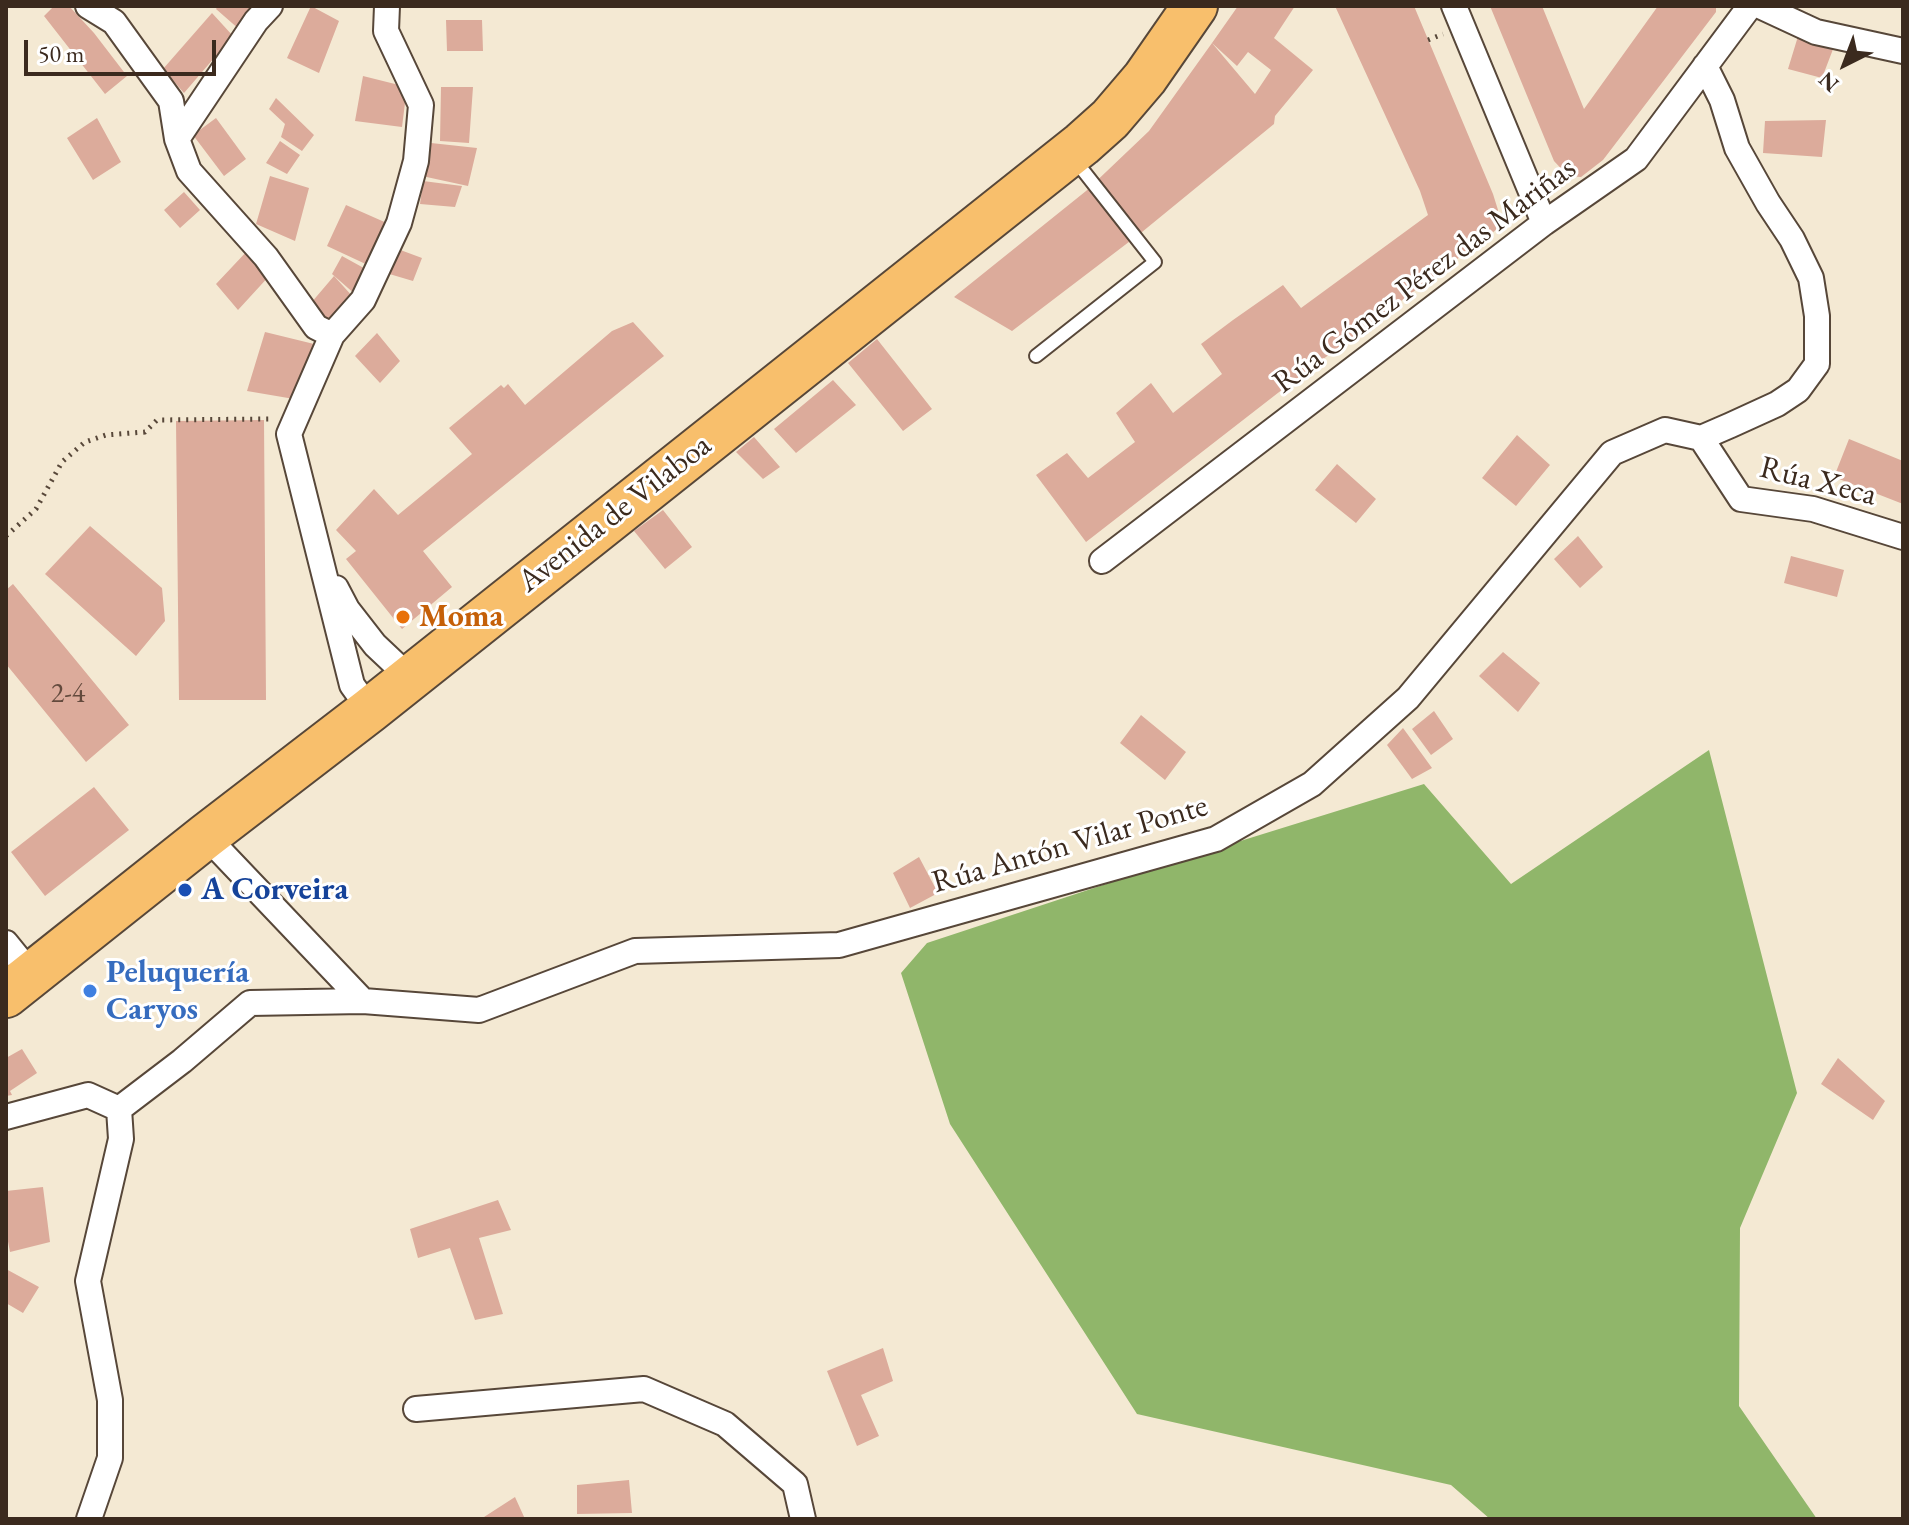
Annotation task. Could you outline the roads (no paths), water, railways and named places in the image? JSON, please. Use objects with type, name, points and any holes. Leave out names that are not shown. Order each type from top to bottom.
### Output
[{"type":"highway","name":"Avenida de Vilaboa","points":[[15,971],[206,836],[370,710],[1070,154],[1110,119],[1145,78],[1195,6]]},
{"type":"street","points":[[88,6],[114,22],[171,101],[177,139],[189,171],[266,257],[316,327],[332,335]]},
{"type":"street","points":[[177,139],[256,21],[270,6]]},
{"type":"street","points":[[370,710],[352,685],[289,434],[332,335],[363,300],[399,223],[416,161],[421,105],[386,31],[387,6]]},
{"type":"street","points":[[1454,6],[1544,223]]},
{"type":"street","name":"Rúa Gómez Pérez das Mariñas","points":[[1102,561],[1544,223],[1636,159],[1750,6]]},
{"type":"street","points":[[1760,6],[1816,32],[1903,51]]},
{"type":"street","points":[[1701,438],[1777,404],[1798,390],[1817,364],[1817,316],[1811,278],[1792,239],[1737,148],[1722,100],[1705,66]]},
{"type":"street","name":"Rúa Antón Vilar Ponte","points":[[119,1109],[250,1003],[363,1001],[479,1010],[635,951],[839,945],[1216,839],[1312,784],[1408,698],[1612,453],[1665,430],[1701,438]]},
{"type":"street","name":"Rúa Xeca","points":[[1701,438],[1741,499],[1813,509],[1903,537]]},
{"type":"street","points":[[320,558],[347,609],[375,645],[410,678]]},
{"type":"street","points":[[345,659],[351,645],[360,641],[375,645]]},
{"type":"street","points":[[206,836],[363,1001]]},
{"type":"street","points":[[6,1117],[88,1095],[119,1109],[121,1139],[88,1281],[110,1400],[110,1458],[89,1519]]},
{"type":"street","points":[[416,1409],[644,1389],[725,1424],[795,1484],[803,1519]]},
{"type":"lane","points":[[1036,356],[1155,262],[1070,154]]},
{"type":"place","name":"Moma","points":[[403,617]]},
{"type":"place","name":"A Corveira","points":[[185,890]]},
{"type":"place","name":"Peluquería Caryos","points":[[90,991]]}]
